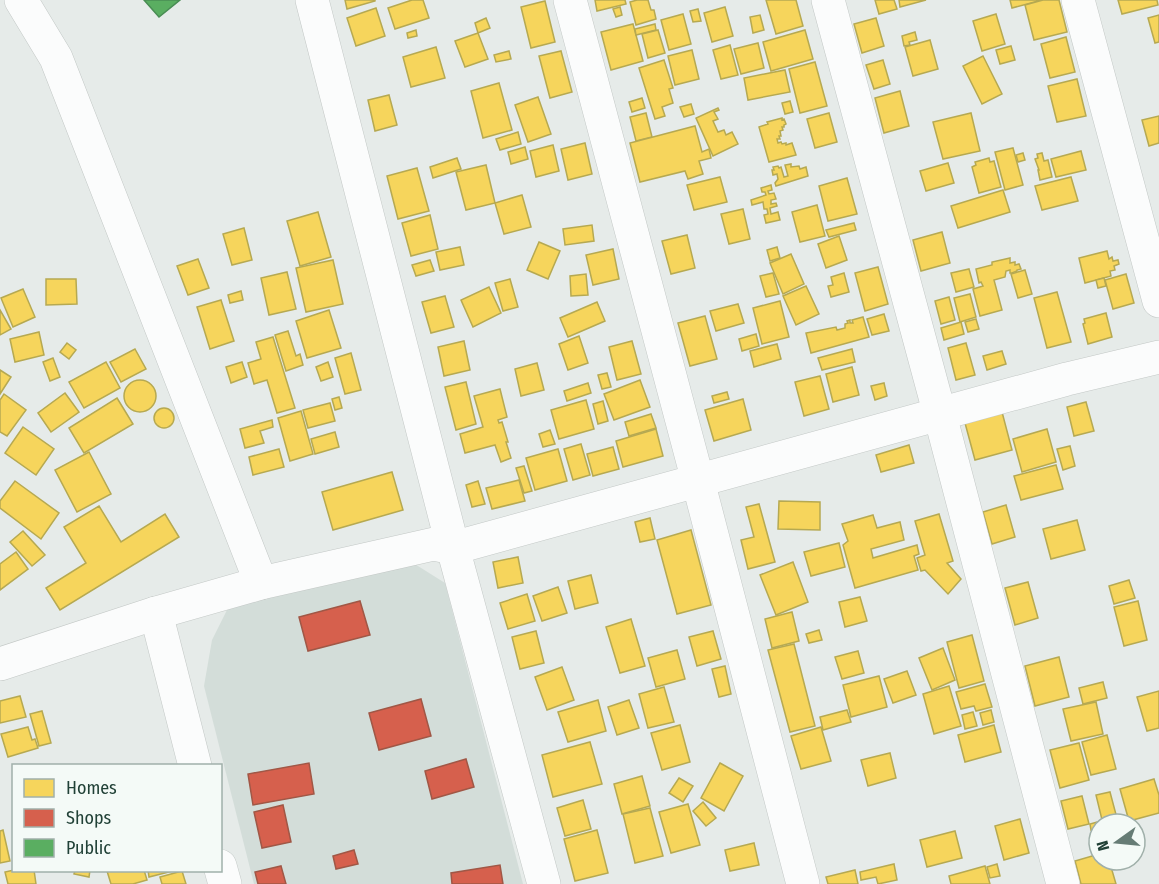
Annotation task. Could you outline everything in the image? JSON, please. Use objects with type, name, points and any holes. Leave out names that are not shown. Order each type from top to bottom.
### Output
[{"type":"street","points":[[21,0],[56,58],[261,584]]},
{"type":"street","points":[[312,0],[453,548],[544,884]]},
{"type":"street","points":[[570,0],[803,884]]},
{"type":"street","points":[[828,0],[1063,884]]},
{"type":"street","points":[[1078,0],[1159,302]]},
{"type":"street","points":[[0,664],[156,613],[261,584],[434,544],[453,548],[1067,379],[1159,357]]},
{"type":"street","points":[[156,613],[195,764]]},
{"type":"shaded area","points":[[410,561],[445,583],[523,884],[254,884],[204,686],[212,640],[228,608]]},
{"type":"building: Homes","points":[[345,0],[375,0],[375,1],[347,9]]},
{"type":"building: Homes","points":[[412,0],[423,0],[429,18],[395,29],[388,8]]},
{"type":"building: Homes","points":[[595,0],[625,0],[626,4],[597,11]]},
{"type":"building: Homes","points":[[648,0],[656,19],[636,25],[630,2]]},
{"type":"building: Homes","points":[[766,0],[796,0],[803,26],[776,34]]},
{"type":"building: Homes","points":[[875,0],[894,0],[897,9],[879,14]]},
{"type":"building: Homes","points":[[899,0],[926,0],[900,7]]},
{"type":"building: Homes","points":[[1010,0],[1042,0],[1012,8]]},
{"type":"building: Homes","points":[[1043,0],[1059,0],[1067,32],[1034,40],[1025,5]]},
{"type":"building: Homes","points":[[1118,0],[1157,0],[1158,5],[1122,14]]},
{"type":"building: Homes","points":[[545,1],[555,42],[531,48],[521,7]]},
{"type":"building: Homes","points":[[620,7],[622,15],[616,17],[613,9]]},
{"type":"building: Homes","points":[[725,7],[733,36],[712,42],[704,13]]},
{"type":"building: Homes","points":[[376,8],[385,36],[356,46],[347,18]]},
{"type":"building: Homes","points":[[698,9],[701,21],[693,22],[690,11]]},
{"type":"building: Homes","points":[[683,14],[691,44],[669,50],[661,20]]},
{"type":"building: Homes","points":[[996,14],[1005,44],[982,51],[973,21]]},
{"type":"building: Homes","points":[[760,15],[764,30],[753,33],[750,17]]},
{"type":"building: Homes","points":[[1159,15],[1159,42],[1155,43],[1148,18]]},
{"type":"building: Homes","points":[[486,18],[490,28],[478,33],[475,23]]},
{"type":"building: Homes","points":[[876,18],[884,46],[862,53],[854,24]]},
{"type":"building: Homes","points":[[633,24],[643,61],[611,70],[601,32]]},
{"type":"building: Homes","points":[[655,24],[656,30],[636,35],[635,29]]},
{"type":"building: Homes","points":[[416,30],[417,36],[408,38],[407,33]]},
{"type":"building: Homes","points":[[658,30],[665,53],[648,58],[642,34]]},
{"type":"building: Homes","points":[[805,30],[813,59],[771,71],[763,42]]},
{"type":"building: Homes","points":[[915,32],[917,40],[904,46],[902,36]]},
{"type":"building: Homes","points":[[478,33],[488,59],[465,67],[455,41]]},
{"type":"building: Homes","points":[[1066,37],[1075,72],[1050,78],[1041,44]]},
{"type":"building: Homes","points":[[930,40],[938,69],[913,76],[905,47]]},
{"type":"building: Homes","points":[[758,43],[764,68],[741,74],[734,49]]},
{"type":"building: Homes","points":[[730,45],[738,75],[721,79],[713,50]]},
{"type":"building: Homes","points":[[1011,46],[1015,60],[1000,64],[996,50]]},
{"type":"building: Homes","points":[[436,47],[445,78],[411,87],[403,57]]},
{"type":"building: Homes","points":[[692,50],[699,79],[675,85],[668,56]]},
{"type":"building: Homes","points":[[509,51],[511,59],[496,62],[494,55]]},
{"type":"building: Homes","points":[[561,51],[572,92],[550,98],[539,56]]},
{"type":"building: Homes","points":[[983,56],[1002,94],[982,104],[963,66]]},
{"type":"building: Homes","points":[[664,60],[673,88],[669,89],[673,103],[662,107],[665,116],[655,119],[639,68]]},
{"type":"building: Homes","points":[[883,60],[890,84],[874,89],[866,65]]},
{"type":"building: Homes","points":[[815,62],[827,106],[800,113],[789,69]]},
{"type":"building: Homes","points":[[785,70],[790,92],[748,100],[744,78]]},
{"type":"building: Homes","points":[[1077,79],[1086,116],[1057,122],[1048,86]]},
{"type":"building: Homes","points":[[499,83],[512,130],[483,138],[471,91]]},
{"type":"building: Homes","points":[[900,91],[909,126],[884,133],[875,98]]},
{"type":"building: Homes","points":[[389,95],[397,125],[375,131],[368,100]]},
{"type":"building: Homes","points":[[538,97],[551,134],[528,142],[515,105]]},
{"type":"building: Homes","points":[[642,98],[645,108],[632,112],[629,102]]},
{"type":"building: Homes","points":[[790,101],[793,112],[785,114],[782,103]]},
{"type":"building: Homes","points":[[691,104],[694,114],[684,117],[680,107]]},
{"type":"building: Homes","points":[[718,108],[719,110],[714,112],[718,119],[713,121],[718,132],[724,130],[726,135],[732,132],[738,144],[713,156],[696,118]]},
{"type":"building: Homes","points":[[646,113],[652,137],[636,141],[630,117]]},
{"type":"building: Homes","points":[[829,113],[837,142],[815,148],[807,119]]},
{"type":"building: Homes","points":[[971,113],[980,151],[943,159],[933,122]]},
{"type":"building: Homes","points":[[1159,116],[1159,143],[1149,146],[1142,120]]},
{"type":"building: Homes","points":[[782,118],[786,124],[780,131],[781,136],[777,139],[778,143],[786,143],[786,145],[792,143],[796,155],[769,162],[759,127]]},
{"type":"building: Homes","points":[[695,126],[702,152],[709,149],[711,158],[699,161],[703,174],[688,179],[685,171],[640,182],[630,143]]},
{"type":"building: Homes","points":[[518,132],[521,144],[500,150],[496,139]]},
{"type":"building: Homes","points":[[585,143],[592,174],[568,180],[561,149]]},
{"type":"building: Homes","points":[[553,145],[559,171],[536,177],[530,151]]},
{"type":"building: Homes","points":[[525,147],[528,159],[511,164],[508,152]]},
{"type":"building: Homes","points":[[1013,148],[1023,185],[1005,190],[995,152]]},
{"type":"building: Homes","points":[[1081,151],[1086,170],[1056,177],[1051,159]]},
{"type":"building: Homes","points":[[1023,153],[1025,160],[1018,162],[1016,155]]},
{"type":"building: Homes","points":[[1042,153],[1044,161],[1048,160],[1052,177],[1040,180],[1035,159],[1038,158],[1037,154]]},
{"type":"building: Homes","points":[[457,158],[461,169],[433,178],[430,167]]},
{"type":"building: Homes","points":[[989,158],[990,162],[994,161],[1001,187],[979,193],[972,167],[976,165],[975,162]]},
{"type":"building: Homes","points":[[948,163],[954,183],[926,191],[920,171]]},
{"type":"building: Homes","points":[[791,164],[791,167],[799,166],[800,169],[806,167],[808,176],[776,186],[778,179],[777,174],[773,175],[773,167],[781,167],[784,177],[788,176],[785,165]]},
{"type":"building: Homes","points":[[486,165],[495,203],[466,210],[456,172]]},
{"type":"building: Homes","points":[[417,168],[429,211],[398,219],[387,176]]},
{"type":"building: Homes","points":[[720,177],[727,202],[694,210],[687,185]]},
{"type":"building: Homes","points":[[1071,177],[1078,201],[1042,210],[1035,186]]},
{"type":"building: Homes","points":[[847,178],[857,214],[828,221],[819,186]]},
{"type":"building: Homes","points":[[771,185],[772,190],[768,191],[769,194],[774,193],[776,199],[771,200],[771,204],[776,203],[777,206],[770,208],[771,214],[778,212],[780,220],[766,223],[764,215],[768,214],[763,202],[752,205],[751,200],[766,195],[761,188]]},
{"type":"building: Homes","points":[[1003,190],[1010,212],[958,228],[951,206]]},
{"type":"building: Homes","points":[[522,195],[531,227],[504,234],[495,203]]},
{"type":"building: Homes","points":[[817,205],[825,236],[800,242],[792,212]]},
{"type":"building: Homes","points":[[743,209],[750,239],[729,244],[721,214]]},
{"type":"building: Homes","points":[[318,212],[331,257],[300,266],[287,221]]},
{"type":"building: Homes","points":[[430,215],[438,249],[411,256],[402,223]]},
{"type":"building: Homes","points":[[854,223],[856,230],[829,237],[826,230]]},
{"type":"building: Homes","points":[[592,225],[594,241],[565,245],[563,229]]},
{"type":"building: Homes","points":[[244,228],[252,260],[232,265],[223,234]]},
{"type":"building: Homes","points":[[942,232],[950,263],[921,271],[913,240]]},
{"type":"building: Homes","points":[[687,235],[695,268],[671,274],[662,241]]},
{"type":"building: Homes","points":[[839,236],[847,260],[826,268],[818,244]]},
{"type":"building: Homes","points":[[539,242],[560,251],[548,279],[527,270]]},
{"type":"building: Homes","points":[[460,247],[464,265],[440,270],[436,252]]},
{"type":"building: Homes","points":[[777,247],[780,258],[770,261],[767,250]]},
{"type":"building: Homes","points":[[613,249],[619,279],[593,285],[586,255]]},
{"type":"building: Homes","points":[[1107,251],[1109,259],[1112,257],[1113,261],[1118,260],[1119,264],[1114,266],[1115,270],[1110,271],[1111,276],[1085,283],[1079,258]]},
{"type":"building: Homes","points":[[791,254],[804,284],[783,294],[770,263]]},
{"type":"building: Homes","points":[[1010,258],[1010,263],[1019,264],[1021,269],[1012,273],[1010,270],[1006,271],[1005,277],[994,280],[1002,310],[980,316],[973,289],[983,286],[981,282],[979,283],[976,269]]},
{"type":"building: Homes","points":[[198,259],[209,288],[188,295],[177,266]]},
{"type":"building: Homes","points":[[333,260],[343,304],[306,312],[296,268]]},
{"type":"building: Homes","points":[[430,260],[434,271],[416,276],[412,265]]},
{"type":"building: Homes","points":[[878,267],[888,304],[865,311],[855,273]]},
{"type":"building: Homes","points":[[969,269],[974,287],[956,292],[951,273]]},
{"type":"building: Homes","points":[[1025,270],[1032,294],[1018,298],[1011,274]]},
{"type":"building: Homes","points":[[287,272],[296,309],[269,315],[261,278]]},
{"type":"building: Homes","points":[[773,273],[779,294],[766,297],[760,276]]},
{"type":"building: Homes","points":[[844,273],[849,292],[831,297],[828,286],[833,285],[831,277]]},
{"type":"building: Homes","points":[[586,274],[588,295],[571,296],[570,276]]},
{"type":"building: Homes","points":[[1126,274],[1134,303],[1113,309],[1105,280]]},
{"type":"building: Homes","points":[[1104,278],[1106,286],[1098,288],[1096,280]]},
{"type":"building: Homes","points":[[46,279],[76,279],[77,304],[46,305]]},
{"type":"building: Homes","points":[[510,279],[518,307],[503,311],[495,283]]},
{"type":"building: Homes","points":[[806,286],[819,314],[796,325],[783,296]]},
{"type":"building: Homes","points":[[489,287],[501,313],[473,327],[461,300]]},
{"type":"building: Homes","points":[[23,289],[35,317],[13,327],[1,298]]},
{"type":"building: Homes","points":[[241,291],[243,300],[230,303],[228,295]]},
{"type":"building: Homes","points":[[1057,292],[1071,342],[1047,348],[1034,298]]},
{"type":"building: Homes","points":[[970,294],[976,317],[960,322],[954,298]]},
{"type":"building: Homes","points":[[445,296],[454,327],[431,333],[422,302]]},
{"type":"building: Homes","points":[[949,297],[955,320],[941,324],[935,301]]},
{"type":"building: Homes","points":[[221,300],[234,341],[210,349],[197,307]]},
{"type":"building: Homes","points":[[780,301],[789,337],[762,344],[753,308]]},
{"type":"building: Homes","points":[[597,302],[605,321],[568,337],[560,318]]},
{"type":"building: Homes","points":[[738,304],[744,323],[716,331],[710,311]]},
{"type":"building: Homes","points":[[0,310],[11,329],[0,335]]},
{"type":"building: Homes","points":[[329,310],[341,348],[307,358],[296,321]]},
{"type":"building: Homes","points":[[1106,313],[1112,337],[1088,344],[1084,319]]},
{"type":"building: Homes","points":[[884,314],[889,331],[872,335],[867,319]]},
{"type":"building: Homes","points":[[705,316],[717,359],[690,366],[678,323]]},
{"type":"building: Homes","points":[[863,317],[869,337],[811,353],[806,333],[836,327],[837,330],[845,328],[847,321],[850,320],[850,323],[853,323],[852,320]]},
{"type":"building: Homes","points":[[976,319],[979,329],[968,332],[965,322]]},
{"type":"building: Homes","points":[[961,322],[964,334],[944,340],[941,328]]},
{"type":"building: Homes","points":[[288,331],[296,356],[300,354],[303,365],[286,371],[275,335]]},
{"type":"building: Homes","points":[[39,332],[44,355],[15,362],[10,339]]},
{"type":"building: Homes","points":[[756,334],[759,346],[742,351],[739,339]]},
{"type":"building: Homes","points":[[579,336],[588,363],[568,370],[559,344]]},
{"type":"building: Homes","points":[[273,337],[295,408],[277,413],[267,380],[254,384],[248,363],[261,359],[256,342]]},
{"type":"building: Homes","points":[[464,341],[470,370],[444,376],[438,347]]},
{"type":"building: Homes","points":[[632,341],[641,374],[617,380],[609,347]]},
{"type":"building: Homes","points":[[67,343],[76,350],[69,359],[60,352]]},
{"type":"building: Homes","points":[[966,343],[975,375],[956,380],[948,348]]},
{"type":"building: Homes","points":[[777,344],[781,359],[754,367],[750,351]]},
{"type":"building: Homes","points":[[135,349],[146,369],[121,382],[110,362]]},
{"type":"building: Homes","points":[[852,349],[855,362],[822,370],[818,358]]},
{"type":"building: Homes","points":[[1002,351],[1006,364],[987,370],[983,356]]},
{"type":"building: Homes","points":[[351,353],[361,390],[345,394],[335,358]]},
{"type":"building: Homes","points":[[53,358],[60,377],[50,381],[43,362]]},
{"type":"building: Homes","points":[[106,362],[120,388],[84,408],[69,382]]},
{"type":"building: Homes","points":[[242,362],[247,377],[231,383],[226,367]]},
{"type":"building: Homes","points":[[328,362],[333,377],[321,381],[316,367]]},
{"type":"building: Homes","points":[[537,363],[544,390],[521,396],[515,369]]},
{"type":"building: Homes","points":[[852,367],[859,395],[833,402],[826,374]]},
{"type":"building: Homes","points":[[0,370],[11,377],[0,394]]},
{"type":"building: Homes","points":[[607,373],[611,387],[602,389],[598,375]]},
{"type":"building: Homes","points":[[820,376],[829,409],[804,416],[795,382]]},
{"type":"building: Homes","points":[[140,380],[151,385],[156,396],[151,407],[140,412],[129,407],[124,396],[129,385]]},
{"type":"building: Homes","points":[[640,380],[650,407],[614,420],[604,394]]},
{"type":"building: Homes","points":[[466,382],[476,424],[456,430],[445,387]]},
{"type":"building: Homes","points":[[588,383],[591,393],[567,401],[564,391]]},
{"type":"building: Homes","points":[[884,383],[887,396],[875,400],[871,386]]},
{"type":"building: Homes","points":[[500,389],[507,417],[498,420],[499,423],[502,422],[511,458],[501,462],[495,445],[465,453],[460,434],[483,427],[474,396]]},
{"type":"building: Homes","points":[[727,392],[729,399],[714,403],[712,396]]},
{"type":"building: Homes","points":[[65,393],[79,412],[51,432],[38,413]]},
{"type":"building: Homes","points":[[4,394],[26,410],[7,436],[0,432],[0,400]]},
{"type":"building: Homes","points":[[339,397],[342,408],[335,410],[332,399]]},
{"type":"building: Homes","points":[[117,398],[133,424],[84,453],[69,428]]},
{"type":"building: Homes","points":[[743,399],[751,430],[714,441],[705,410]]},
{"type":"building: Homes","points":[[586,400],[594,429],[559,439],[551,410]]},
{"type":"building: Homes","points":[[603,401],[608,421],[598,424],[593,404]]},
{"type":"building: Homes","points":[[1086,402],[1094,431],[1074,436],[1067,407]]},
{"type":"building: Homes","points":[[330,403],[335,421],[308,428],[303,410]]},
{"type":"building: Homes","points":[[160,408],[168,408],[174,414],[174,422],[168,428],[160,428],[154,422],[154,414]]},
{"type":"building: Homes","points":[[301,411],[313,454],[290,461],[278,418]]},
{"type":"building: Homes","points":[[1002,412],[1012,450],[975,460],[965,423]]},
{"type":"building: Homes","points":[[651,414],[656,428],[629,436],[625,422]]},
{"type":"building: Homes","points":[[272,420],[273,427],[260,431],[264,443],[245,448],[240,429]]},
{"type":"building: Homes","points":[[23,427],[54,449],[36,475],[5,453]]},
{"type":"building: Homes","points":[[656,429],[663,456],[623,467],[616,441]]},
{"type":"building: Homes","points":[[1047,429],[1056,462],[1022,472],[1013,439]]},
{"type":"building: Homes","points":[[550,430],[555,444],[543,447],[539,434]]},
{"type":"building: Homes","points":[[335,432],[339,447],[315,454],[311,439]]},
{"type":"building: Homes","points":[[581,444],[590,475],[573,480],[564,449]]},
{"type":"building: Homes","points":[[909,445],[914,463],[881,472],[876,455]]},
{"type":"building: Homes","points":[[1070,446],[1075,466],[1063,470],[1057,449]]},
{"type":"building: Homes","points":[[613,447],[619,469],[593,476],[587,454]]},
{"type":"building: Homes","points":[[279,449],[284,467],[253,475],[249,457]]},
{"type":"building: Homes","points":[[558,449],[567,481],[535,490],[526,458]]},
{"type":"building: Homes","points":[[89,452],[111,494],[77,512],[55,470]]},
{"type":"building: Homes","points":[[1056,465],[1063,489],[1021,500],[1014,476]]},
{"type":"building: Homes","points":[[524,466],[532,491],[524,493],[516,468]]},
{"type":"building: Homes","points":[[392,472],[403,510],[333,530],[322,492]]},
{"type":"building: Homes","points":[[519,480],[525,501],[492,509],[486,488]]},
{"type":"building: Homes","points":[[15,481],[59,513],[41,539],[0,508],[0,501]]},
{"type":"building: Homes","points":[[478,481],[485,504],[472,507],[466,485]]},
{"type":"building: Homes","points":[[779,501],[820,502],[820,530],[778,529]]},
{"type":"building: Homes","points":[[759,504],[775,562],[748,569],[741,540],[754,537],[746,507]]},
{"type":"building: Homes","points":[[1006,505],[1015,537],[992,544],[983,512]]},
{"type":"building: Homes","points":[[99,506],[121,542],[165,514],[179,537],[60,610],[46,588],[86,563],[64,527]]},
{"type":"building: Homes","points":[[939,514],[953,561],[947,563],[961,579],[948,594],[925,570],[921,571],[917,558],[925,555],[915,521]]},
{"type":"building: Homes","points":[[873,515],[877,528],[900,522],[904,540],[871,549],[873,558],[917,545],[919,554],[914,556],[918,570],[855,588],[843,545],[848,541],[842,524]]},
{"type":"building: Homes","points":[[650,518],[655,539],[640,542],[635,522]]},
{"type":"building: Homes","points":[[1077,520],[1085,550],[1051,559],[1043,529]]},
{"type":"building: Homes","points":[[691,530],[711,605],[677,614],[657,540]]},
{"type":"building: Homes","points":[[23,531],[45,555],[32,566],[10,542]]},
{"type":"building: Homes","points":[[839,543],[845,567],[811,576],[804,552]]},
{"type":"building: Homes","points":[[16,552],[28,569],[0,590],[0,564]]},
{"type":"building: Homes","points":[[518,557],[523,583],[498,588],[493,562]]},
{"type":"building: Homes","points":[[793,562],[808,602],[776,615],[760,575]]},
{"type":"building: Homes","points":[[591,575],[598,603],[575,609],[568,581]]},
{"type":"building: Homes","points":[[1129,580],[1135,598],[1114,604],[1109,586]]},
{"type":"building: Homes","points":[[1028,582],[1038,618],[1015,625],[1005,588]]},
{"type":"building: Homes","points":[[558,587],[567,613],[542,621],[533,596]]},
{"type":"building: Homes","points":[[527,594],[535,621],[508,629],[500,603]]},
{"type":"building: Homes","points":[[860,597],[867,621],[845,627],[839,602]]},
{"type":"building: Homes","points":[[1138,601],[1147,640],[1124,646],[1114,607]]},
{"type":"building: Homes","points":[[792,612],[799,641],[772,648],[765,619]]},
{"type":"building: Homes","points":[[631,619],[645,666],[620,673],[606,627]]},
{"type":"building: Homes","points":[[819,630],[822,640],[809,643],[806,634]]},
{"type":"building: Homes","points":[[536,631],[544,663],[520,669],[512,637]]},
{"type":"building: Homes","points":[[713,631],[721,659],[697,666],[689,637]]},
{"type":"building: Homes","points":[[972,635],[984,681],[959,688],[947,642]]},
{"type":"building: Homes","points":[[794,644],[815,726],[790,732],[768,650]]},
{"type":"building: Homes","points":[[943,648],[955,680],[932,690],[919,658]]},
{"type":"building: Homes","points":[[677,650],[685,679],[656,687],[648,658]]},
{"type":"building: Homes","points":[[858,651],[864,673],[842,679],[835,657]]},
{"type":"building: Homes","points":[[1059,657],[1069,697],[1035,706],[1025,666]]},
{"type":"building: Homes","points":[[725,666],[731,694],[719,697],[712,669]]},
{"type":"building: Homes","points":[[562,667],[574,700],[547,710],[535,677]]},
{"type":"building: Homes","points":[[907,671],[916,695],[893,703],[884,679]]},
{"type":"building: Homes","points":[[879,676],[887,707],[851,717],[843,685]]},
{"type":"building: Homes","points":[[1103,682],[1107,698],[1083,704],[1079,688]]},
{"type":"building: Homes","points":[[985,684],[992,707],[976,711],[974,706],[961,709],[956,692]]},
{"type":"building: Homes","points":[[949,686],[961,726],[934,734],[923,694]]},
{"type":"building: Homes","points":[[664,687],[674,722],[648,728],[639,694]]},
{"type":"building: Homes","points":[[1159,691],[1159,728],[1147,731],[1137,697]]},
{"type":"building: Homes","points":[[20,696],[26,717],[0,723],[0,701]]},
{"type":"building: Homes","points":[[598,700],[606,731],[568,742],[558,712]]},
{"type":"building: Homes","points":[[629,700],[639,728],[617,735],[608,707]]},
{"type":"building: Homes","points":[[1096,702],[1103,734],[1071,741],[1063,709]]},
{"type":"building: Homes","points":[[847,710],[851,722],[823,730],[820,717]]},
{"type":"building: Homes","points":[[991,710],[994,722],[983,725],[980,713]]},
{"type":"building: Homes","points":[[42,711],[51,743],[39,746],[30,714]]},
{"type":"building: Homes","points":[[973,712],[977,726],[965,729],[962,715]]},
{"type":"building: Homes","points":[[680,725],[690,762],[662,770],[651,733]]},
{"type":"building: Homes","points":[[994,725],[1001,752],[965,762],[958,735]]},
{"type":"building: Homes","points":[[28,727],[32,740],[35,739],[38,748],[8,757],[1,734]]},
{"type":"building: Homes","points":[[821,727],[831,761],[801,769],[791,736]]},
{"type":"building: Homes","points":[[1107,735],[1116,769],[1091,775],[1082,742]]},
{"type":"building: Homes","points":[[590,742],[602,784],[553,797],[542,755]]},
{"type":"building: Homes","points":[[1079,743],[1089,780],[1060,788],[1050,750]]},
{"type":"building: Homes","points":[[890,753],[896,778],[868,786],[861,760]]},
{"type":"building: Homes","points":[[720,763],[743,776],[724,811],[701,798]]},
{"type":"building: Homes","points":[[642,776],[650,806],[622,814],[614,784]]},
{"type":"building: Homes","points":[[679,778],[693,786],[683,802],[669,793]]},
{"type":"building: Homes","points":[[1154,779],[1159,795],[1159,813],[1147,816],[1147,812],[1126,812],[1120,789]]},
{"type":"building: Homes","points":[[1110,792],[1115,812],[1100,812],[1096,795]]},
{"type":"building: Homes","points":[[1082,796],[1087,824],[1068,829],[1061,801]]},
{"type":"building: Homes","points":[[583,800],[591,829],[565,836],[557,808]]},
{"type":"building: Homes","points":[[703,802],[716,818],[706,826],[693,811]]},
{"type":"building: Homes","points":[[688,804],[700,845],[671,853],[659,812]]},
{"type":"building: Homes","points":[[650,808],[663,856],[635,863],[623,814]]},
{"type":"building: Homes","points":[[1020,819],[1029,853],[1004,860],[995,826]]},
{"type":"building: Homes","points":[[3,830],[10,861],[0,863],[0,831]]},
{"type":"building: Homes","points":[[597,830],[608,873],[575,881],[564,839]]},
{"type":"building: Homes","points":[[955,831],[962,858],[927,867],[920,840]]},
{"type":"building: Homes","points":[[754,843],[759,865],[730,871],[725,850]]},
{"type":"building: Homes","points":[[1087,858],[1087,872],[1112,872],[1116,884],[1081,884],[1075,861]]},
{"type":"building: Homes","points":[[894,864],[897,880],[878,884],[876,877],[861,880],[860,872]]},
{"type":"building: Homes","points":[[997,864],[1000,876],[990,878],[987,867]]},
{"type":"building: Homes","points":[[985,866],[990,884],[951,884],[949,876]]},
{"type":"building: Homes","points":[[855,870],[858,884],[828,884],[826,877]]},
{"type":"building: Homes","points":[[5,872],[34,872],[36,884],[8,884]]},
{"type":"building: Homes","points":[[74,872],[90,872],[89,877],[74,874]]},
{"type":"building: Homes","points":[[107,872],[145,872],[147,880],[133,884],[111,884]]},
{"type":"building: Homes","points":[[148,872],[169,872],[149,877]]},
{"type":"building: Homes","points":[[182,872],[186,884],[162,884],[160,877]]},
{"type":"building: Shops","points":[[360,601],[370,635],[308,651],[299,617]]},
{"type":"building: Shops","points":[[421,699],[431,736],[379,750],[369,713]]},
{"type":"building: Shops","points":[[466,759],[474,787],[432,799],[425,771]]},
{"type":"building: Shops","points":[[309,763],[314,794],[253,805],[248,774]]},
{"type":"building: Shops","points":[[283,805],[291,842],[262,848],[254,812]]},
{"type":"building: Shops","points":[[354,850],[358,864],[336,869],[333,856]]},
{"type":"building: Shops","points":[[500,865],[503,884],[452,884],[451,873]]},
{"type":"building: Shops","points":[[281,866],[286,884],[258,884],[255,872]]},
{"type":"building: Public","points":[[144,0],[180,0],[159,17]]}]
